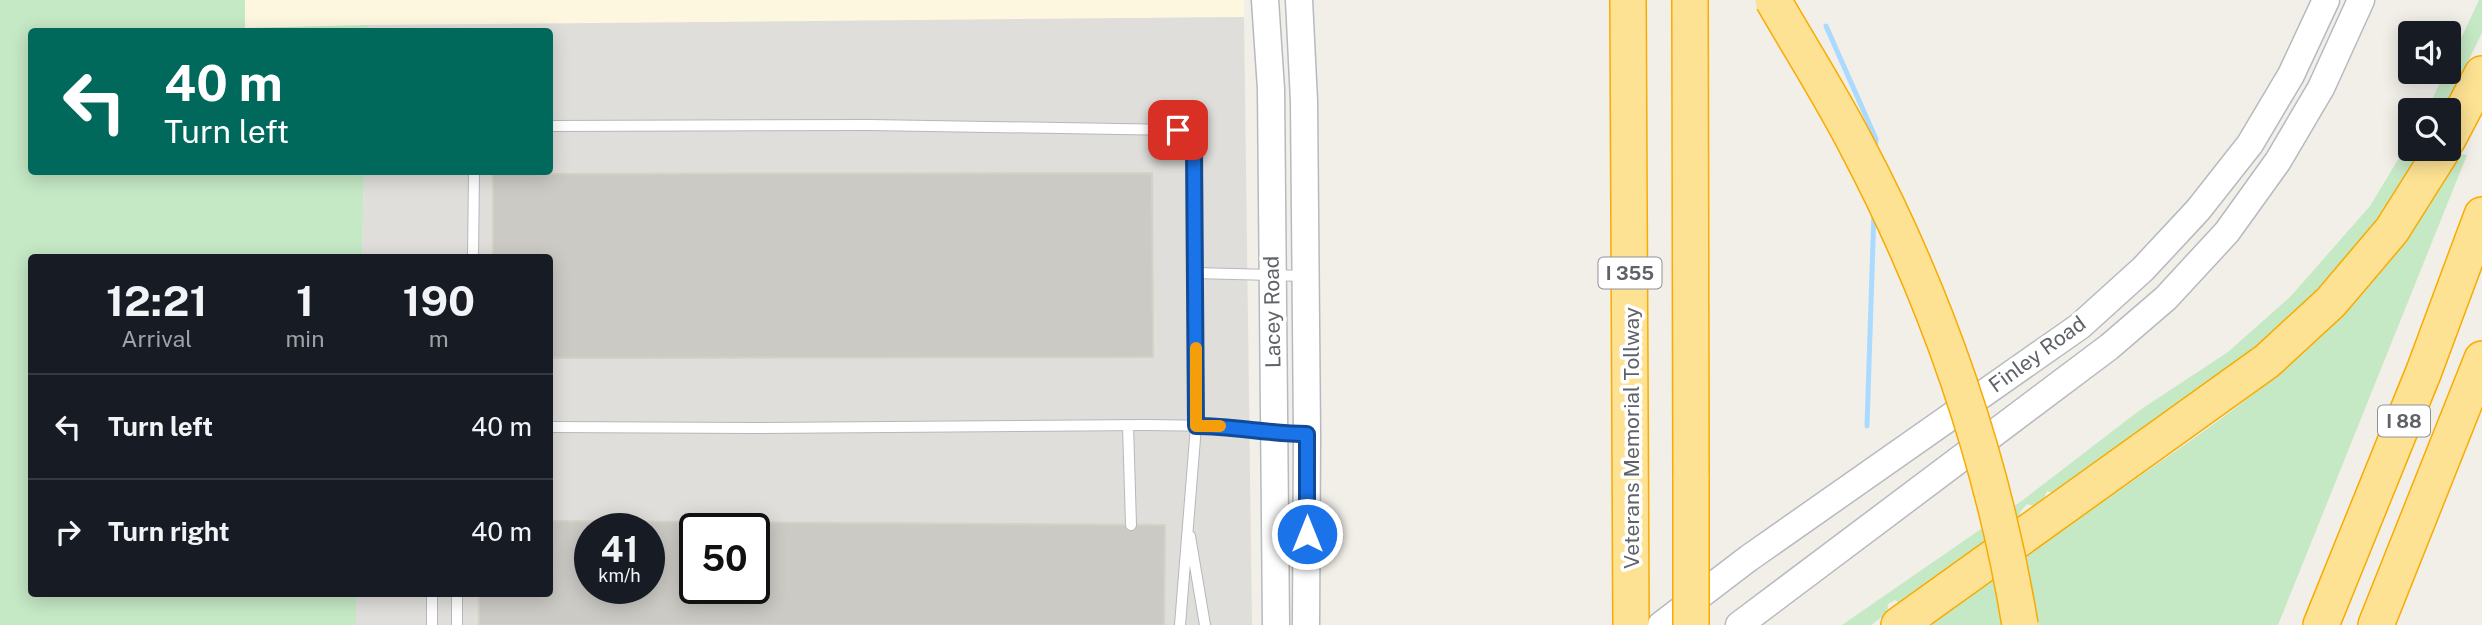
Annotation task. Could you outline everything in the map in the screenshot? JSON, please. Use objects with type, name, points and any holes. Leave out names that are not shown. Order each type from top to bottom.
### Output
[{"type":"highway","name":"Veterans Memorial Tollway","points":[[1628,0],[1632,625]]},
{"type":"highway","name":"I 355","points":[[1690,0],[1691,625]]},
{"type":"highway","points":[[1773,0],[1858,147],[1940,330],[1986,473],[2020,625]]},
{"type":"highway","points":[[2461,114],[2482,74]]},
{"type":"highway","points":[[1899,625],[2267,361],[2331,302],[2392,230],[2435,161]]},
{"type":"highway","name":"I 88","points":[[2321,625],[2424,371],[2482,215]]},
{"type":"highway","name":"I 88","points":[[2376,625],[2482,359]]},
{"type":"main road","name":"Lacey Road","points":[[1265,0],[1270,89],[1276,625]]},
{"type":"main road","name":"Lacey Road","points":[[1299,0],[1304,101],[1306,625]]},
{"type":"main road","name":"Finley Road","points":[[1661,625],[1749,558],[2080,326],[2143,269],[2198,209],[2250,144],[2291,75],[2326,0]]},
{"type":"main road","name":"Finley Road","points":[[1739,625],[2109,347],[2166,298],[2227,232],[2278,161],[2321,88],[2361,0]]},
{"type":"lane","points":[[553,126],[870,125],[1178,130],[1191,138],[1194,147],[1196,426],[1180,625]]},
{"type":"lane","points":[[473,254],[474,175]]},
{"type":"lane","points":[[1195,273],[1305,276]]},
{"type":"lane","points":[[1128,425],[1131,525]]},
{"type":"lane","points":[[553,427],[742,429],[1128,425],[1222,426],[1307,434]]},
{"type":"lane","points":[[1188,523],[1205,625]]},
{"type":"lane","points":[[432,597],[432,625]]},
{"type":"lane","points":[[457,597],[457,625]]},
{"type":"shaded area","points":[[245,0],[1244,0],[1244,17],[244,28]]},
{"type":"shaded area","points":[[1244,17],[1252,625],[356,625],[356,597],[553,597],[553,254],[362,254],[364,175],[553,175],[553,28],[367,28],[367,25]]},
{"type":"green space","points":[[0,0],[245,0],[245,28],[28,28],[28,175],[364,175],[362,254],[28,254],[28,597],[356,597],[356,625],[0,625]]},
{"type":"green space","points":[[2479,0],[2482,0],[2482,33],[2461,76],[2461,38]]},
{"type":"green space","points":[[367,25],[367,28],[245,28]]},
{"type":"green space","points":[[2439,84],[2457,84],[2450,98],[2433,98]]},
{"type":"green space","points":[[2461,154],[2467,155],[2278,625],[1928,625],[2217,422],[2269,382],[2341,316],[2375,278],[2456,161],[2461,161]]},
{"type":"green space","points":[[2398,160],[2416,161],[2388,205],[2348,258],[2304,306],[2272,334],[2057,494],[2047,491],[2041,505],[2037,507],[2027,504],[2020,512],[2021,519],[1901,604],[1895,600],[1888,604],[1887,613],[1871,625],[1842,625],[2023,500],[2140,410],[2228,352],[2291,296],[2370,206]]},
{"type":"building","points":[[1152,173],[1153,357],[553,358],[553,254],[493,254],[493,175]]},
{"type":"building","points":[[553,521],[574,521],[574,604],[665,604],[665,522],[679,522],[679,604],[770,604],[770,522],[1165,525],[1164,625],[479,625],[479,597],[553,597]]},
{"type":"waterway","points":[[1826,26],[1876,139],[1875,149]]},
{"type":"waterway","points":[[1867,426],[1874,211]]},
{"type":"slow traffic","points":[[1196,348],[1196,426],[1220,426]]},
{"type":"route","points":[[1178,130],[1191,138],[1194,147],[1196,426],[1307,434],[1307,534]]}]
